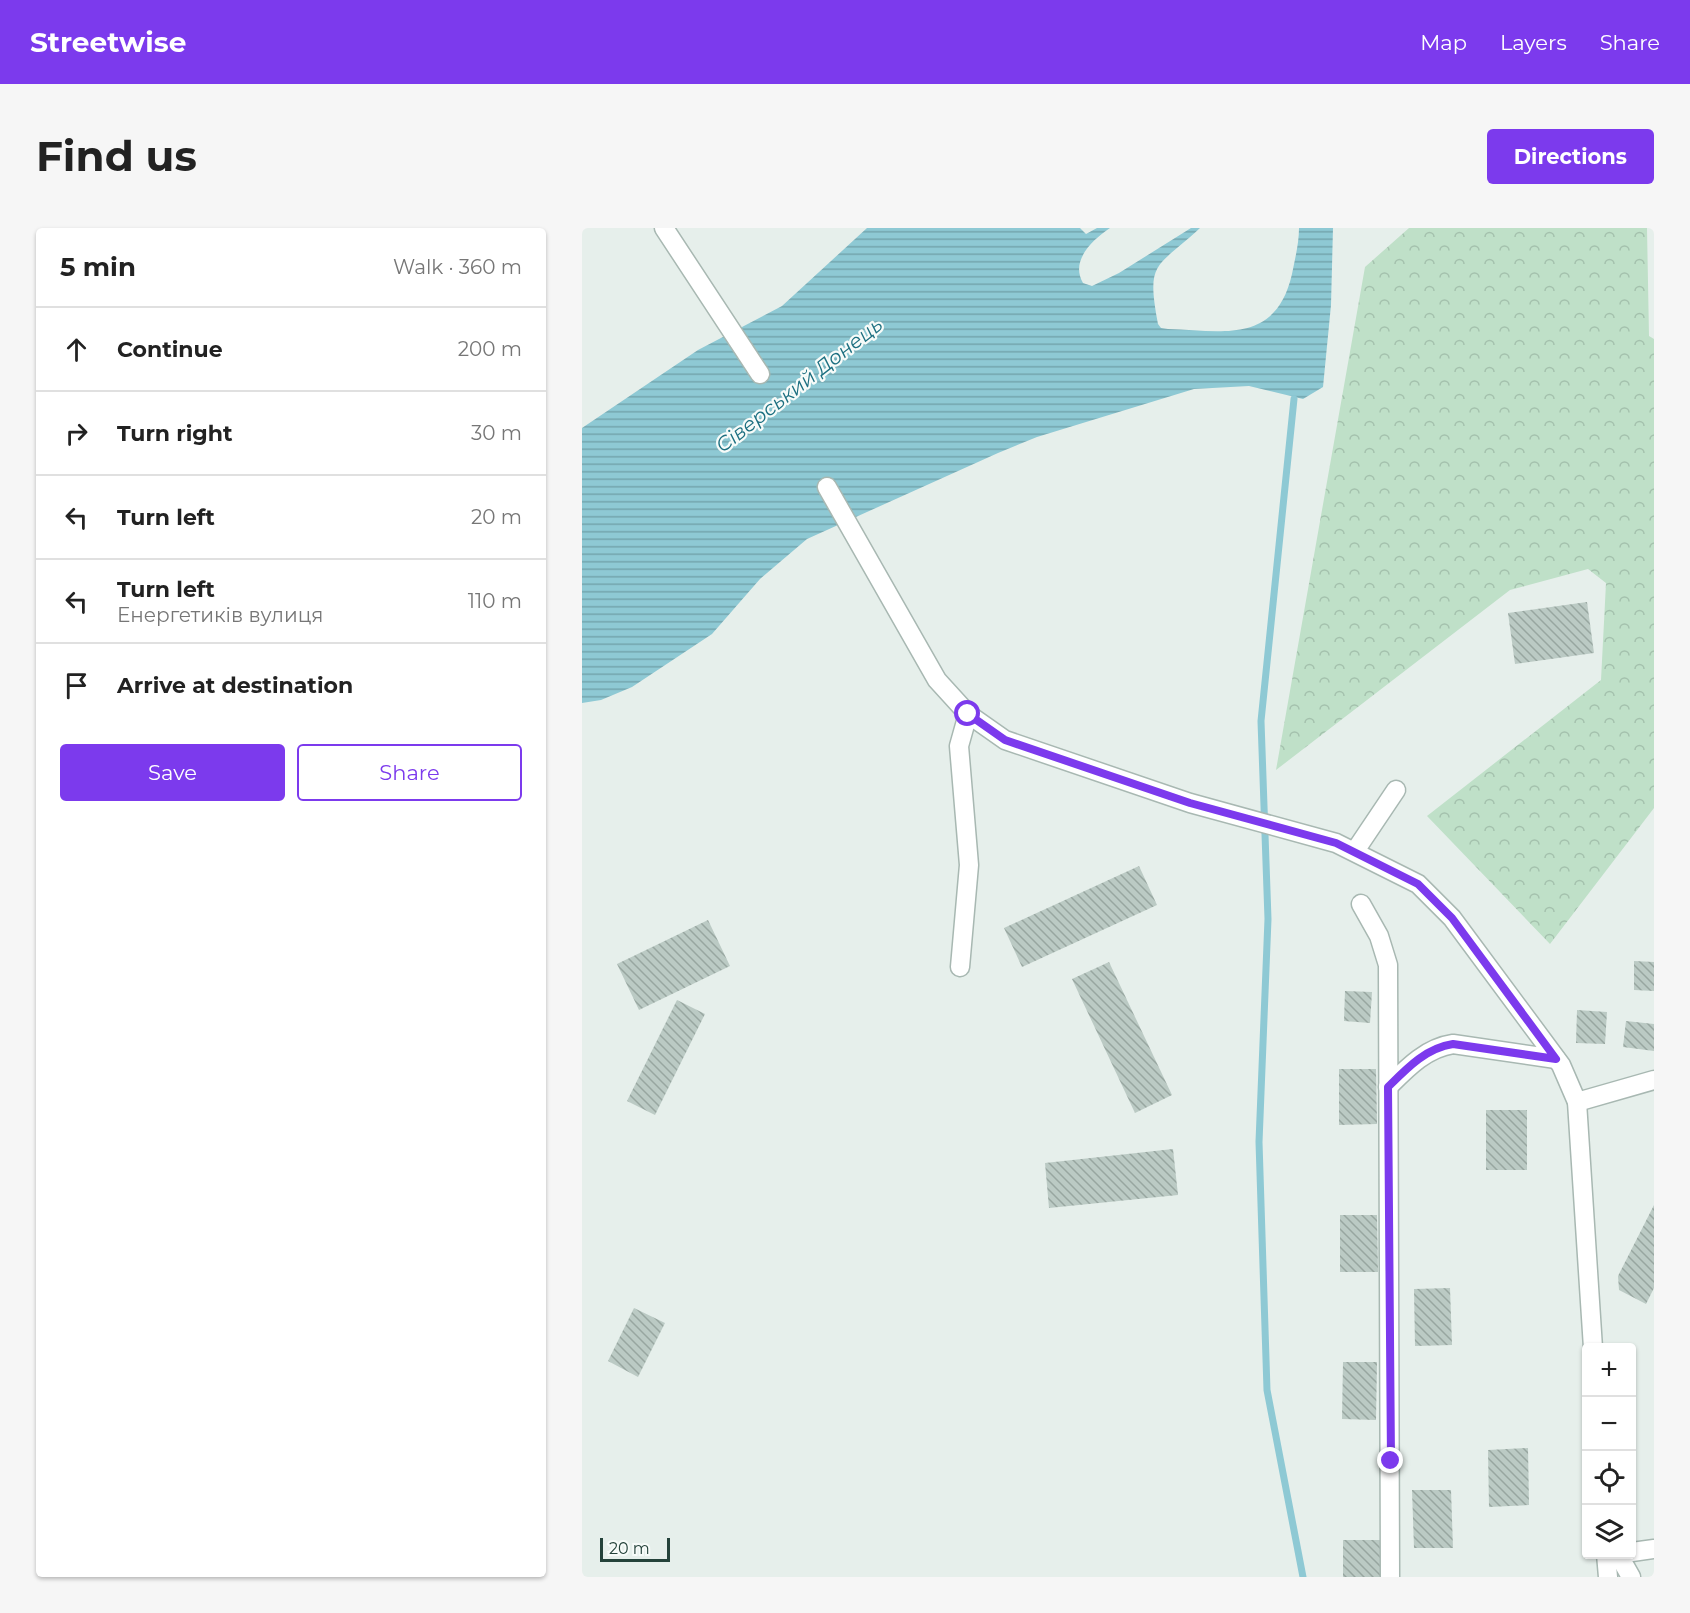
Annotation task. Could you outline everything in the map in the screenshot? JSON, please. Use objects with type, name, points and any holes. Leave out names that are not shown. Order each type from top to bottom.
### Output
[{"type":"street","points":[[664,228],[760,374]]},
{"type":"street","points":[[827,487],[937,680],[968,714],[1005,740],[1190,803],[1336,843],[1418,884],[1452,918],[1556,1059],[1577,1102],[1593,1343]]},
{"type":"street","points":[[960,968],[969,865],[960,746],[968,714]]},
{"type":"street","points":[[1354,851],[1395,790]]},
{"type":"street","points":[[1361,904],[1378,936],[1388,964],[1390,1577]]},
{"type":"street","points":[[1388,1087],[1405,1070],[1437,1046],[1453,1044],[1556,1059]]},
{"type":"street","points":[[1577,1102],[1654,1080]]},
{"type":"street","points":[[1636,1551],[1654,1549]]},
{"type":"street","points":[[1606,1559],[1608,1577]]},
{"type":"street","points":[[1621,1559],[1631,1577]]},
{"type":"green space","points":[[1409,228],[1647,228],[1649,336],[1654,339],[1654,808],[1550,944],[1427,816],[1601,680],[1606,583],[1588,569],[1510,590],[1276,770],[1365,267]]},
{"type":"water","name":"Сіверський Донець","points":[[867,228],[1080,228],[1086,234],[1097,228],[1110,228],[1090,245],[1081,259],[1079,267],[1083,283],[1092,286],[1119,273],[1191,228],[1200,228],[1164,260],[1154,276],[1153,288],[1158,324],[1161,328],[1168,329],[1228,331],[1260,323],[1274,312],[1284,297],[1292,274],[1299,228],[1333,228],[1331,305],[1323,387],[1303,399],[1249,386],[1194,389],[1037,437],[998,453],[807,539],[760,579],[712,634],[632,687],[601,700],[582,703],[582,428],[698,350],[782,306]]},
{"type":"building","points":[[1587,602],[1594,653],[1515,664],[1508,613]]},
{"type":"building","points":[[1139,866],[1157,905],[1022,967],[1004,928]]},
{"type":"building","points":[[708,920],[730,966],[639,1010],[617,964]]},
{"type":"building","points":[[1634,961],[1654,962],[1654,991],[1634,990]]},
{"type":"building","points":[[1109,962],[1172,1095],[1135,1113],[1072,979]]},
{"type":"building","points":[[1345,991],[1372,992],[1370,1023],[1344,1021]]},
{"type":"building","points":[[677,1000],[705,1014],[655,1115],[627,1101]]},
{"type":"building","points":[[1577,1010],[1607,1012],[1605,1044],[1576,1043]]},
{"type":"building","points":[[1626,1021],[1654,1024],[1654,1051],[1623,1047]]},
{"type":"building","points":[[1339,1069],[1376,1069],[1377,1124],[1339,1125]]},
{"type":"building","points":[[1486,1110],[1527,1110],[1527,1170],[1486,1170]]},
{"type":"building","points":[[1173,1149],[1178,1195],[1049,1208],[1045,1163]]},
{"type":"building","points":[[1654,1205],[1654,1288],[1646,1304],[1619,1290],[1618,1276]]},
{"type":"building","points":[[1340,1215],[1377,1215],[1378,1272],[1340,1272]]},
{"type":"building","points":[[1450,1288],[1452,1345],[1415,1346],[1414,1289]]},
{"type":"building","points":[[634,1308],[665,1323],[638,1377],[608,1361]]},
{"type":"building","points":[[1343,1362],[1377,1362],[1376,1420],[1342,1419]]},
{"type":"building","points":[[1528,1448],[1529,1505],[1489,1507],[1488,1450]]},
{"type":"building","points":[[1412,1490],[1451,1490],[1453,1548],[1414,1548]]},
{"type":"building","points":[[1343,1540],[1382,1540],[1382,1577],[1343,1577]]},
{"type":"waterway","points":[[1294,399],[1261,721],[1268,919],[1259,1142],[1267,1390],[1303,1577]]},
{"type":"route","points":[[968,714],[1005,740],[1190,803],[1336,843],[1418,884],[1452,918],[1556,1059],[1453,1044],[1437,1046],[1405,1070],[1388,1087],[1391,1461]]}]
